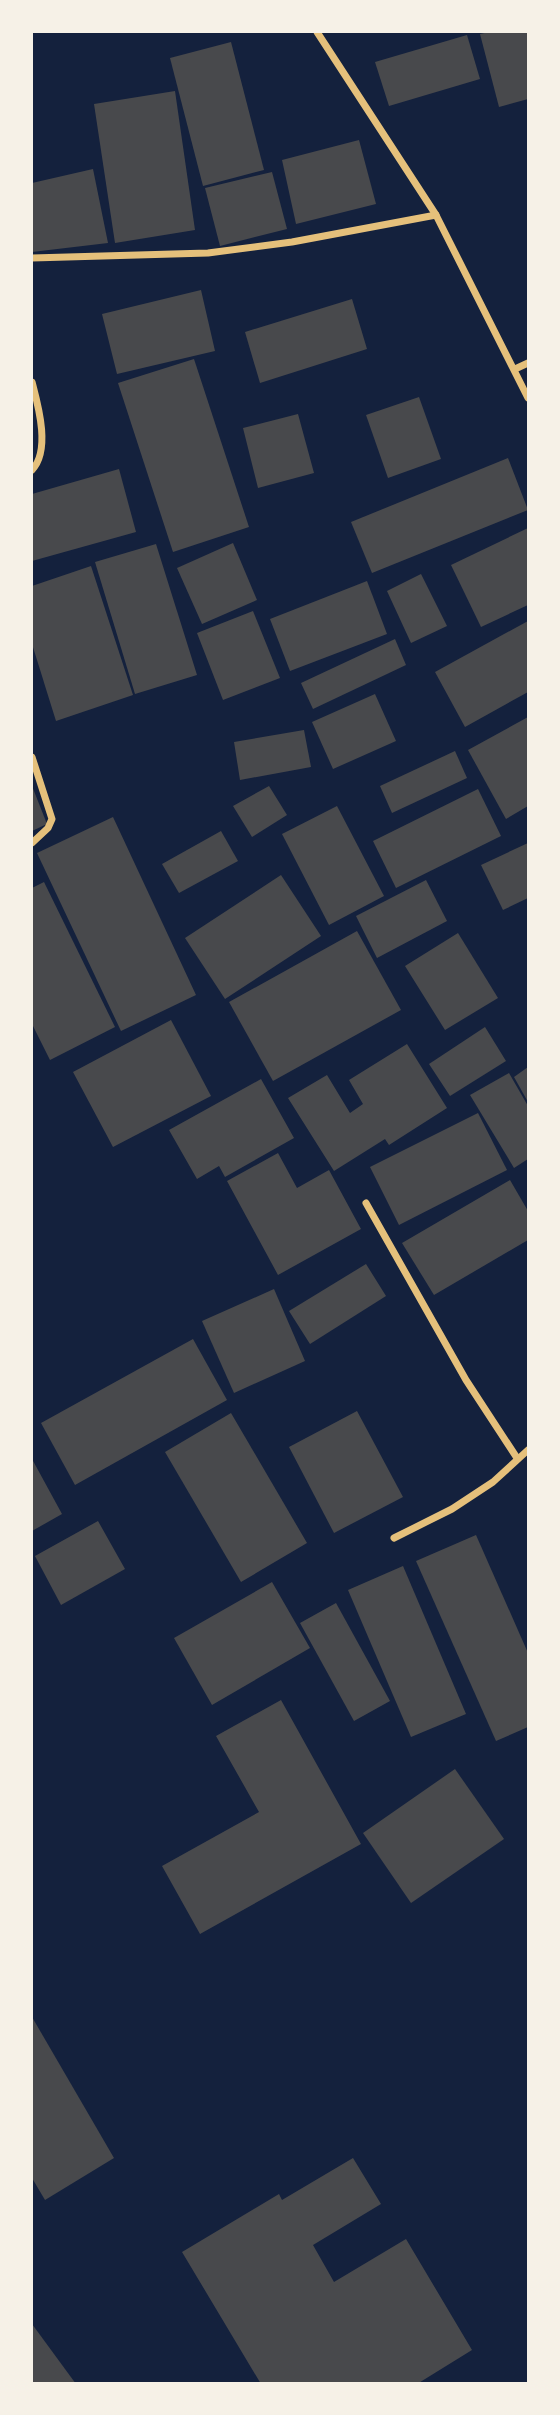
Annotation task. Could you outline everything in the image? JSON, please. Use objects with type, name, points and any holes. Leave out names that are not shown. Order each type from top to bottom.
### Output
[{"type":"street","points":[[317,32],[436,215],[528,398]]},
{"type":"street","points":[[32,258],[208,253],[292,242],[436,215]]},
{"type":"street","points":[[515,369],[528,363]]},
{"type":"street","points":[[32,382],[42,440],[36,465],[32,470]]},
{"type":"street","points":[[32,757],[52,819],[48,828],[32,843]]},
{"type":"street","points":[[366,1203],[467,1380],[517,1458]]},
{"type":"street","points":[[394,1538],[463,1502],[493,1482],[528,1450]]},
{"type":"building","points":[[528,32],[528,99],[499,107],[480,34]]},
{"type":"building","points":[[467,35],[480,79],[389,106],[375,62]]},
{"type":"building","points":[[231,42],[264,170],[203,186],[170,58]]},
{"type":"building","points":[[175,91],[195,230],[115,243],[94,104]]},
{"type":"building","points":[[359,140],[376,204],[296,224],[282,160]]},
{"type":"building","points":[[93,169],[108,243],[32,252],[32,183]]},
{"type":"building","points":[[272,172],[287,229],[220,246],[205,188]]},
{"type":"building","points":[[201,290],[215,351],[117,374],[102,314]]},
{"type":"building","points":[[352,299],[367,349],[260,383],[245,332]]},
{"type":"building","points":[[194,359],[249,527],[173,552],[118,383]]},
{"type":"building","points":[[419,397],[441,459],[388,478],[366,415]]},
{"type":"building","points":[[298,414],[314,473],[258,488],[243,428]]},
{"type":"building","points":[[508,458],[528,510],[372,573],[351,522]]},
{"type":"building","points":[[119,469],[136,532],[32,561],[32,494]]},
{"type":"building","points":[[528,528],[528,605],[481,627],[451,565]]},
{"type":"building","points":[[233,543],[257,600],[202,624],[177,568]]},
{"type":"building","points":[[156,544],[197,675],[135,694],[95,562]]},
{"type":"building","points":[[91,566],[133,695],[56,721],[32,644],[32,586]]},
{"type":"building","points":[[421,574],[447,626],[411,643],[387,591]]},
{"type":"building","points":[[367,581],[387,634],[290,671],[270,619]]},
{"type":"building","points":[[253,611],[280,678],[223,700],[197,633]]},
{"type":"building","points":[[528,621],[528,692],[465,727],[435,672]]},
{"type":"building","points":[[395,639],[406,665],[313,709],[301,683]]},
{"type":"building","points":[[375,694],[396,741],[333,769],[312,722]]},
{"type":"building","points":[[528,717],[528,806],[506,819],[468,750]]},
{"type":"building","points":[[304,730],[311,767],[240,780],[234,742]]},
{"type":"building","points":[[455,751],[467,778],[392,813],[380,786]]},
{"type":"building","points":[[32,786],[47,824],[32,831]]},
{"type":"building","points":[[269,786],[287,815],[252,837],[233,806]]},
{"type":"building","points":[[478,789],[501,836],[396,888],[373,841]]},
{"type":"building","points":[[337,806],[384,896],[329,925],[282,834]]},
{"type":"building","points":[[113,817],[196,995],[121,1031],[37,853]]},
{"type":"building","points":[[221,831],[238,861],[179,893],[162,864]]},
{"type":"building","points":[[528,843],[528,898],[503,910],[481,865]]},
{"type":"building","points":[[281,875],[321,936],[225,999],[185,938]]},
{"type":"building","points":[[426,880],[447,921],[377,958],[356,916]]},
{"type":"building","points":[[44,882],[115,1027],[50,1060],[32,1024],[32,888]]},
{"type":"building","points":[[357,931],[401,1010],[273,1081],[229,1002]]},
{"type":"building","points":[[458,933],[498,998],[445,1030],[405,966]]},
{"type":"building","points":[[171,1020],[211,1096],[113,1147],[73,1072]]},
{"type":"building","points":[[485,1027],[506,1061],[450,1096],[429,1064]]},
{"type":"building","points":[[407,1044],[447,1108],[389,1145],[385,1139],[334,1171],[288,1098],[327,1075],[350,1113],[363,1104],[349,1080]]},
{"type":"building","points":[[528,1067],[528,1102],[514,1077]]},
{"type":"building","points":[[509,1073],[528,1106],[528,1159],[514,1168],[470,1095]]},
{"type":"building","points":[[261,1079],[294,1138],[225,1177],[219,1166],[197,1179],[169,1130]]},
{"type":"building","points":[[478,1113],[507,1170],[399,1225],[370,1167]]},
{"type":"building","points":[[278,1153],[297,1188],[329,1170],[361,1229],[278,1275],[227,1181]]},
{"type":"building","points":[[510,1180],[528,1211],[528,1240],[434,1295],[402,1243]]},
{"type":"building","points":[[366,1264],[386,1296],[310,1344],[289,1311]]},
{"type":"building","points":[[274,1289],[305,1361],[234,1393],[202,1321]]},
{"type":"building","points":[[193,1339],[227,1400],[75,1485],[41,1423]]},
{"type":"building","points":[[357,1411],[403,1497],[334,1533],[289,1447]]},
{"type":"building","points":[[231,1413],[307,1543],[241,1582],[165,1452]]},
{"type":"building","points":[[32,1459],[62,1514],[32,1531]]},
{"type":"building","points":[[98,1521],[125,1569],[61,1605],[35,1556]]},
{"type":"building","points":[[476,1535],[528,1653],[528,1727],[496,1741],[416,1561]]},
{"type":"building","points":[[403,1566],[466,1714],[411,1737],[348,1590]]},
{"type":"building","points":[[272,1582],[310,1648],[212,1705],[174,1638]]},
{"type":"building","points":[[336,1603],[390,1701],[354,1721],[300,1623]]},
{"type":"building","points":[[281,1700],[361,1844],[200,1934],[162,1866],[259,1812],[216,1736]]},
{"type":"building","points":[[455,1769],[504,1839],[411,1903],[363,1833]]},
{"type":"building","points":[[32,2017],[114,2158],[45,2200],[32,2178]]},
{"type":"building","points":[[353,2158],[381,2204],[313,2245],[334,2282],[406,2239],[472,2350],[417,2384],[261,2384],[182,2252],[279,2194],[282,2200]]},
{"type":"building","points":[[32,2324],[76,2384],[32,2384]]}]
